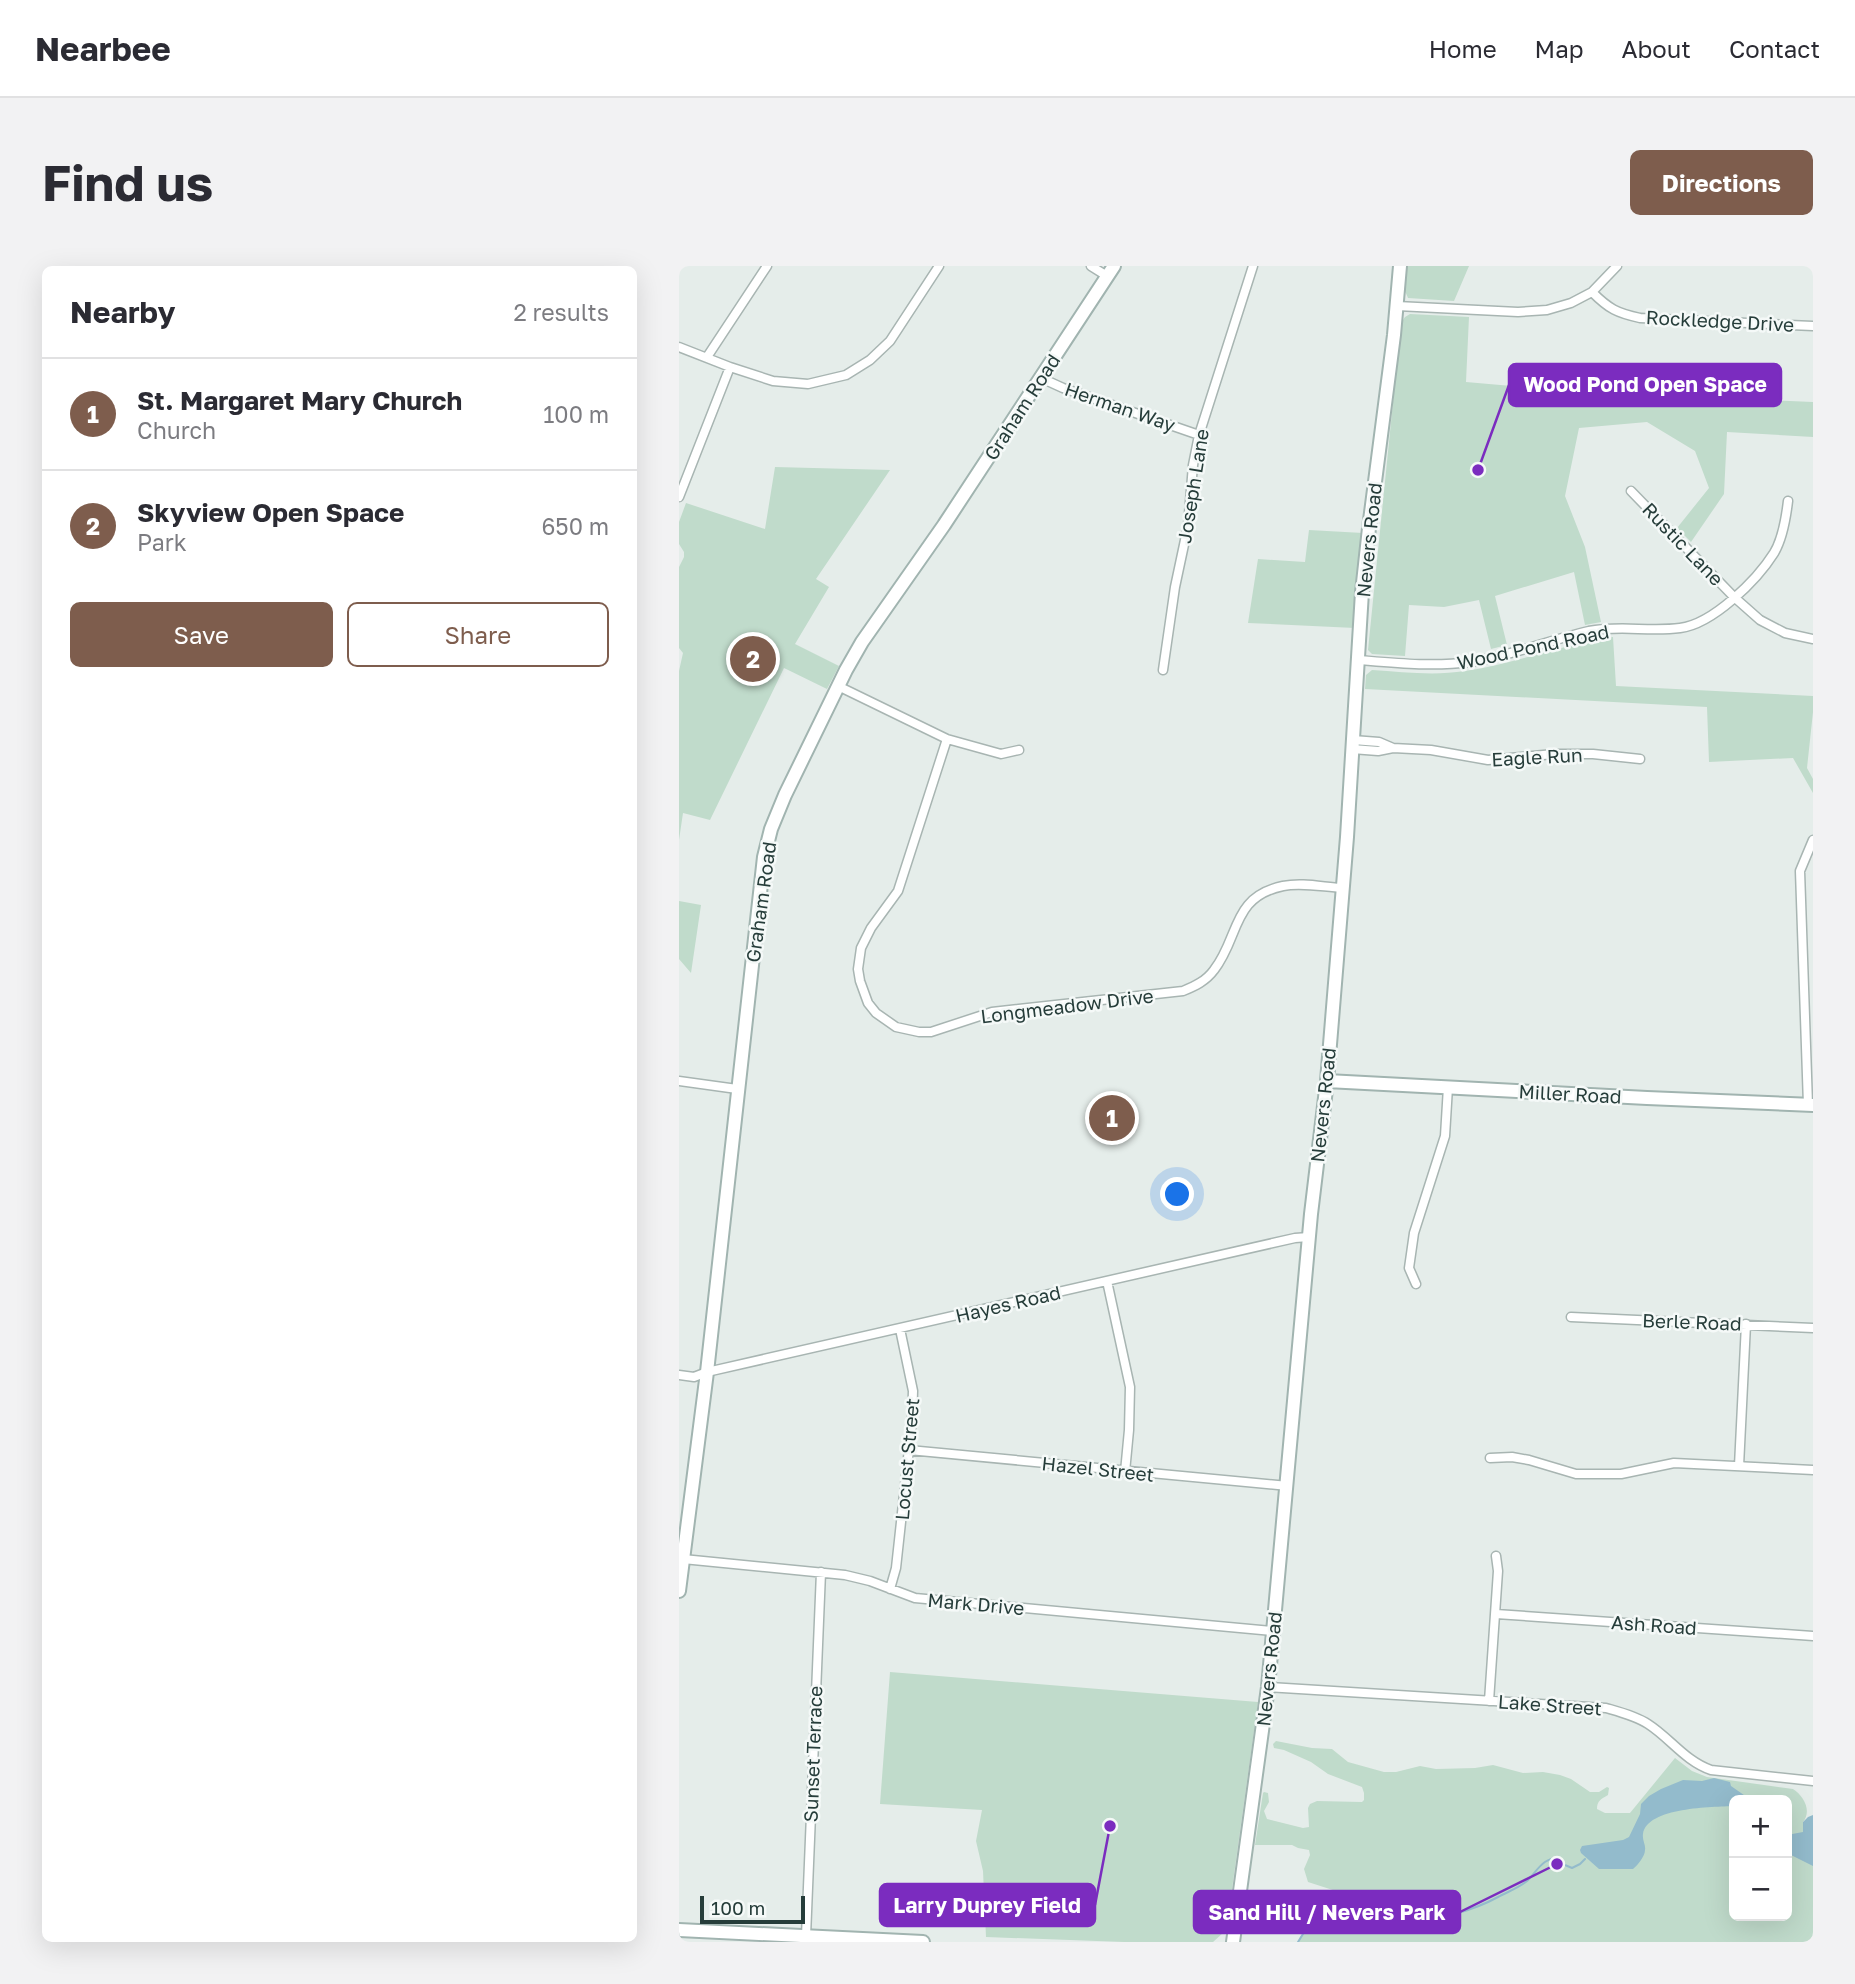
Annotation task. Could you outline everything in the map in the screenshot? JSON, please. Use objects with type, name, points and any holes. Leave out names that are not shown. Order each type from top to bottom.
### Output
[{"type":"street","points":[[706,357],[767,266]]},
{"type":"street","points":[[679,347],[730,367],[790,384],[808,384],[846,375],[870,360],[890,341],[939,266]]},
{"type":"street","points":[[1091,266],[1111,271]]},
{"type":"street","name":"Joseph Lane","points":[[1163,670],[1175,587],[1188,526],[1193,465],[1199,435],[1253,266]]},
{"type":"street","name":"Nevers Road","points":[[1233,1942],[1268,1687],[1309,1237],[1327,1081],[1369,528],[1400,266]]},
{"type":"street","points":[[1397,306],[1547,310],[1571,303],[1593,292],[1617,266]]},
{"type":"street","name":"Graham Road","points":[[679,1591],[707,1372],[737,1089],[771,829],[838,686],[862,642],[944,525],[1111,271]]},
{"type":"street","name":"Rockledge Drive","points":[[1593,292],[1606,306],[1621,314],[1640,318],[1813,326]]},
{"type":"street","points":[[679,497],[730,367]]},
{"type":"street","name":"Herman Way","points":[[1041,378],[1199,435]]},
{"type":"street","name":"Rustic Lane","points":[[1631,491],[1734,597]]},
{"type":"street","name":"Wood Pond Road","points":[[1358,660],[1448,665],[1501,656],[1599,629],[1683,628],[1709,618],[1759,573],[1775,551],[1783,529],[1788,501]]},
{"type":"street","points":[[1734,597],[1760,620],[1784,633],[1813,639]]},
{"type":"street","points":[[838,686],[947,739],[1001,754],[1019,750]]},
{"type":"street","name":"Longmeadow Drive","points":[[947,739],[898,891],[865,937],[859,959],[860,981],[868,1003],[876,1013],[896,1027],[931,1032],[992,1012],[1184,991],[1205,980],[1214,970],[1243,911],[1261,894],[1299,884],[1342,888]]},
{"type":"street","name":"Eagle Run","points":[[1353,744],[1378,751],[1393,748],[1431,750],[1488,760],[1554,754],[1618,755],[1640,759]]},
{"type":"street","points":[[1811,1105],[1800,871],[1813,840]]},
{"type":"street","points":[[679,1081],[737,1089]]},
{"type":"street","name":"Miller Road","points":[[1327,1081],[1811,1105]]},
{"type":"street","points":[[1416,1284],[1409,1268],[1412,1245],[1445,1136],[1448,1087]]},
{"type":"street","name":"Hayes Road","points":[[679,1375],[694,1377],[1295,1238],[1309,1237]]},
{"type":"street","points":[[1107,1282],[1130,1387],[1125,1472]]},
{"type":"street","name":"Berle Road","points":[[1571,1317],[1813,1328]]},
{"type":"street","points":[[1739,1466],[1746,1324]]},
{"type":"street","name":"Locust Street","points":[[890,1589],[896,1568],[913,1391],[900,1329]]},
{"type":"street","name":"Hazel Street","points":[[909,1450],[1287,1486]]},
{"type":"street","points":[[1490,1458],[1512,1457],[1529,1460],[1576,1474],[1621,1474],[1674,1462],[1813,1470]]},
{"type":"street","points":[[1489,1701],[1496,1614],[1496,1556]]},
{"type":"street","name":"Mark Drive","points":[[683,1559],[821,1572],[870,1581],[915,1598],[1273,1631]]},
{"type":"street","name":"Sunset Terrace","points":[[806,1936],[821,1572]]},
{"type":"street","name":"Ash Road","points":[[1496,1614],[1813,1636]]},
{"type":"street","name":"Lake Street","points":[[1268,1687],[1606,1708],[1648,1724],[1699,1766],[1711,1770],[1813,1781]]},
{"type":"street","points":[[679,1930],[923,1942]]},
{"type":"green space","points":[[1407,266],[1469,266],[1454,301],[1408,298],[1405,291]]},
{"type":"green space","points":[[1410,314],[1469,317],[1466,382],[1594,393],[1813,402],[1813,437],[1727,432],[1724,494],[1691,542],[1677,528],[1709,488],[1695,451],[1647,422],[1579,428],[1565,496],[1585,547],[1601,622],[1585,625],[1574,572],[1495,596],[1507,645],[1491,649],[1479,600],[1444,607],[1409,605],[1405,656],[1372,654],[1368,650],[1401,323]]},
{"type":"green space","points":[[775,467],[890,470],[816,579],[829,587],[795,644],[839,666],[827,689],[784,668],[710,820],[683,813],[679,840],[679,671],[683,653],[679,648],[679,567],[684,552],[679,544],[679,522],[686,503],[765,529]]},
{"type":"green space","points":[[1309,530],[1363,533],[1355,628],[1248,623],[1258,559],[1305,562]]},
{"type":"green space","points":[[1613,637],[1616,686],[1813,696],[1807,768],[1813,779],[1813,793],[1793,758],[1709,762],[1707,707],[1365,689],[1366,675],[1372,670],[1430,673],[1465,671]]},
{"type":"green space","points":[[679,901],[701,905],[691,973],[679,959]]},
{"type":"green space","points":[[890,1672],[1258,1702],[1227,1925],[1223,1933],[1213,1942],[986,1937],[983,1871],[976,1841],[982,1810],[880,1804]]},
{"type":"green space","points":[[1276,1741],[1332,1749],[1348,1762],[1384,1772],[1420,1766],[1436,1769],[1493,1765],[1523,1773],[1560,1775],[1590,1792],[1609,1788],[1608,1795],[1600,1800],[1597,1806],[1597,1809],[1605,1813],[1630,1813],[1675,1758],[1692,1771],[1707,1777],[1793,1789],[1807,1809],[1803,1822],[1804,1830],[1813,1831],[1813,1942],[1298,1942],[1301,1935],[1311,1927],[1344,1918],[1347,1902],[1339,1892],[1308,1882],[1304,1869],[1310,1855],[1309,1850],[1292,1845],[1255,1845],[1263,1793],[1268,1793],[1269,1802],[1264,1811],[1267,1819],[1303,1828],[1309,1827],[1310,1804],[1317,1801],[1362,1802],[1364,1793],[1362,1787],[1328,1774],[1311,1762],[1284,1750],[1274,1748]]},
{"type":"water","points":[[1714,1778],[1730,1782],[1731,1786],[1744,1795],[1729,1795],[1729,1806],[1682,1810],[1656,1818],[1647,1825],[1643,1834],[1645,1852],[1633,1869],[1599,1869],[1581,1853],[1582,1846],[1629,1837],[1640,1814],[1641,1804],[1649,1796],[1683,1780],[1702,1781]]},
{"type":"water","points":[[1813,1815],[1813,1866],[1792,1856],[1792,1834],[1803,1832],[1803,1822]]},
{"type":"waterway","points":[[1298,1942],[1308,1926],[1317,1923],[1410,1922],[1456,1914],[1520,1886],[1549,1860],[1560,1858],[1565,1865],[1572,1868],[1585,1859]]},
{"type":"place","name":"Wood Pond Open Space","points":[[1478,470]]},
{"type":"place","name":"Skyview Open Space","points":[[753,659]]},
{"type":"place","name":"St. Margaret Mary Church","points":[[1112,1118]]},
{"type":"place","name":"Larry Duprey Field","points":[[1110,1826]]},
{"type":"place","name":"Sand Hill / Nevers Park","points":[[1557,1864]]}]
